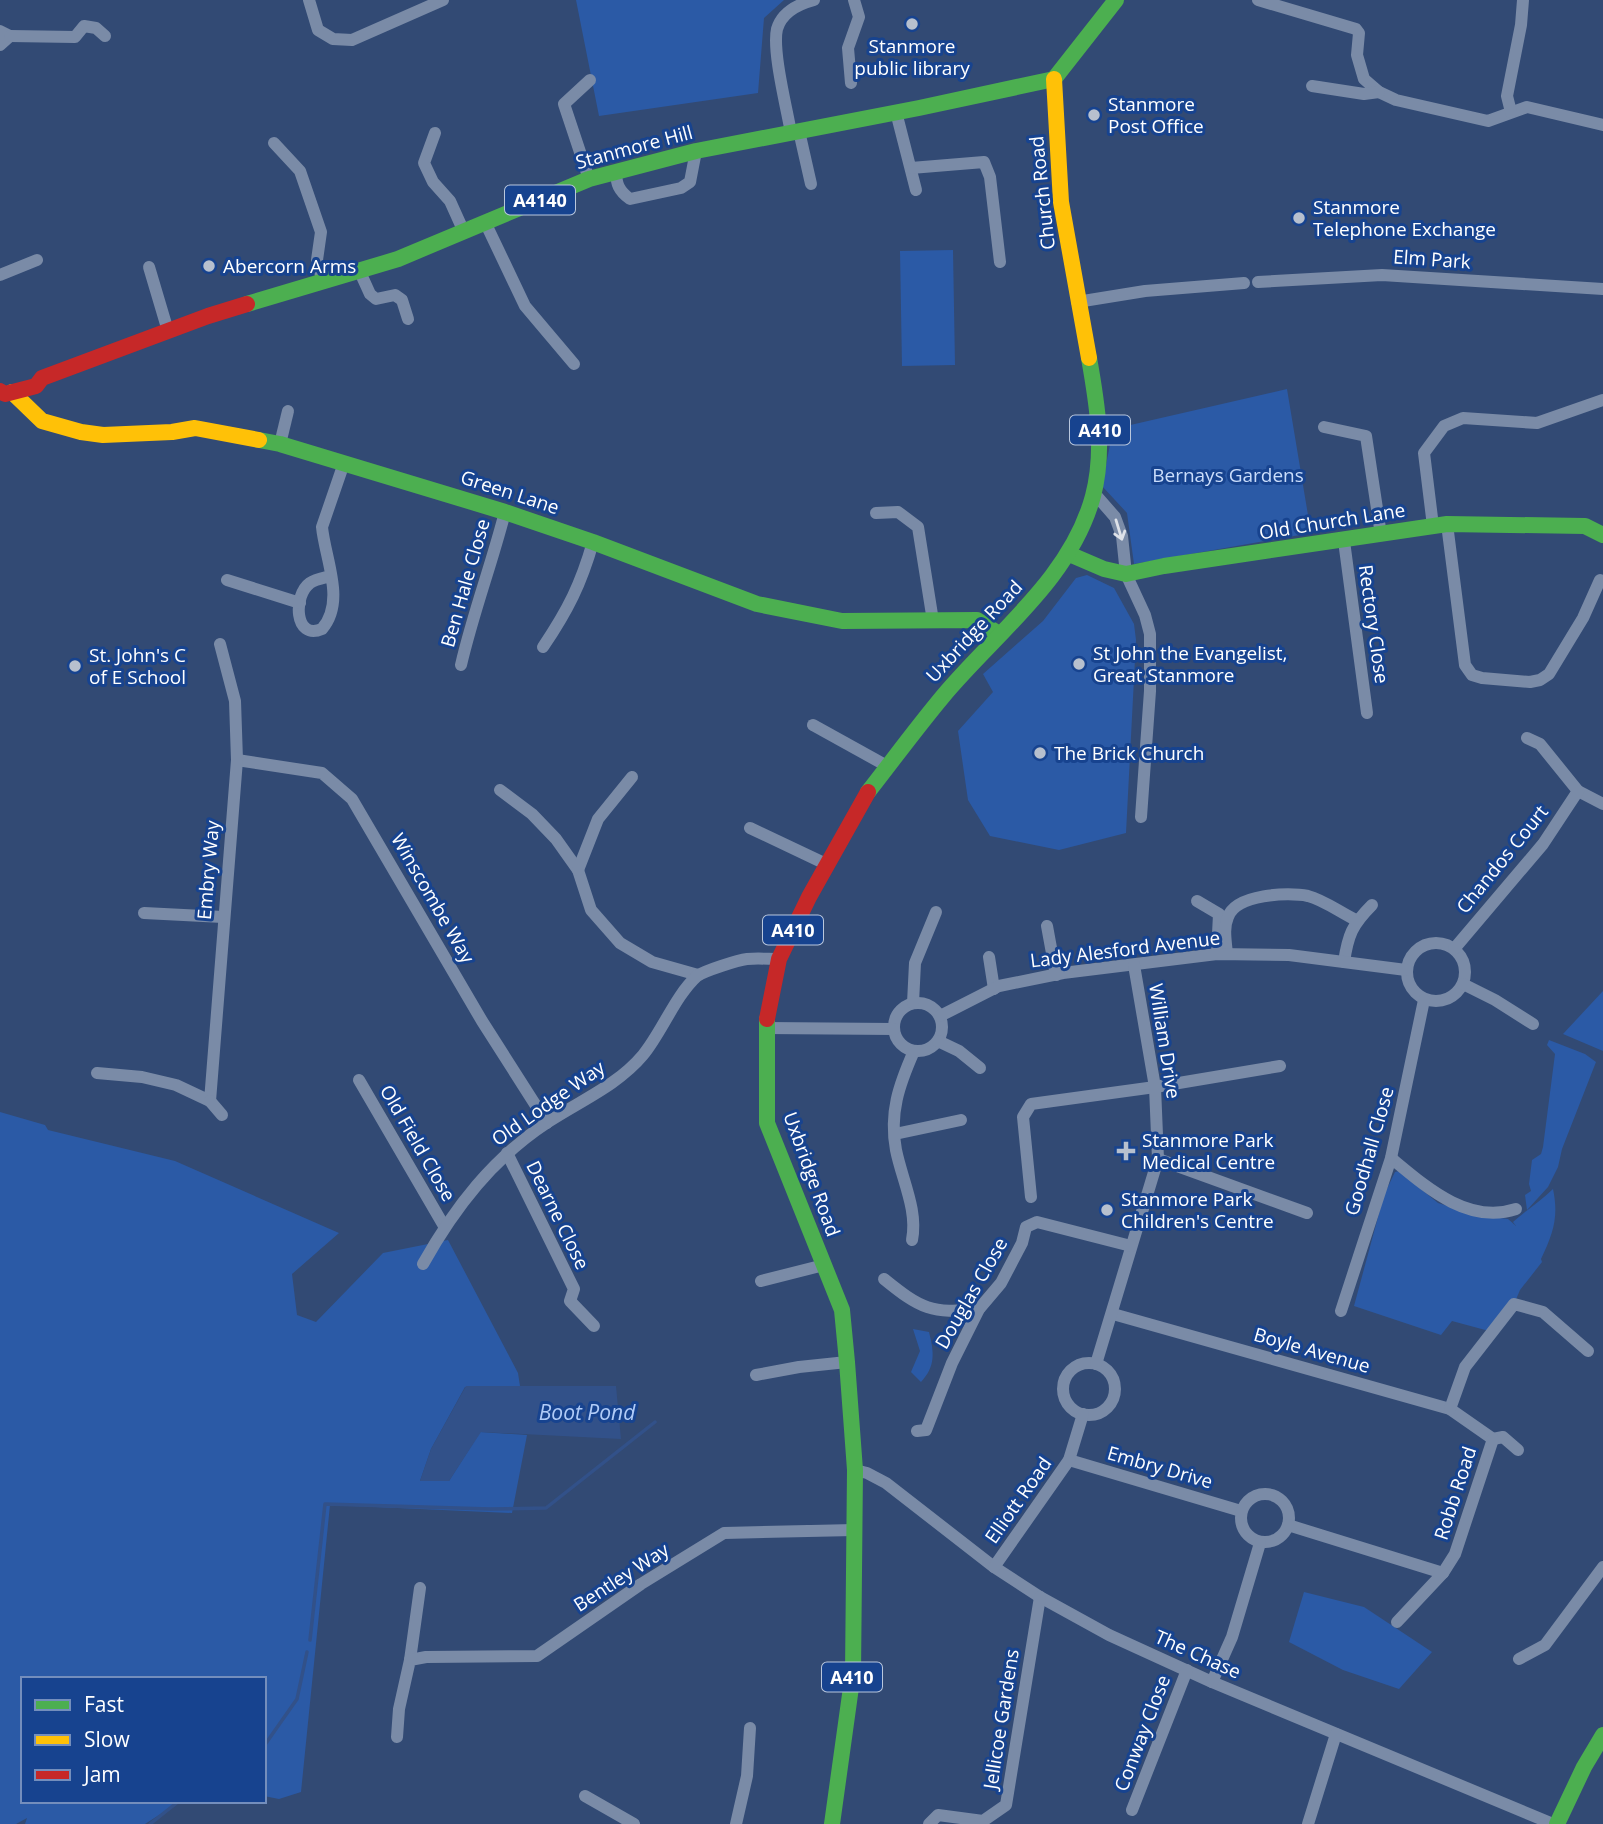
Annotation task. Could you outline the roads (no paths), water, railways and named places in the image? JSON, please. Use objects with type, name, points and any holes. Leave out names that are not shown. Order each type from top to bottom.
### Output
[{"type":"main road","points":[[1054,79],[1116,0]]},
{"type":"main road","name":"Stanmore Hill","points":[[4,390],[36,386],[42,378],[208,316],[398,260],[589,179],[616,171],[696,151],[1054,79]]},
{"type":"main road","name":"Church Road","points":[[1054,79],[1061,202],[1077,302]]},
{"type":"main road","name":"Uxbridge Road","points":[[832,1824],[853,1673],[855,1471],[847,1362],[842,1310],[767,1123],[766,1011],[779,959],[826,864],[866,795],[944,695],[1044,587],[1069,554],[1084,524],[1094,493],[1100,433],[1094,386],[1077,302]]},
{"type":"main road","name":"Green Lane","points":[[4,390],[48,424],[103,435],[172,432],[195,428],[280,444],[505,512],[757,604],[842,621],[977,620],[999,634]]},
{"type":"main road","name":"Old Church Lane","points":[[1069,554],[1104,569],[1126,574],[1440,525],[1585,526],[1603,536]]},
{"type":"main road","points":[[1555,1824],[1602,1737]]},
{"type":"street","points":[[309,0],[318,30],[333,39],[352,40],[443,0]]},
{"type":"street","points":[[811,184],[795,132],[777,51],[777,29],[794,7],[814,0]]},
{"type":"street","points":[[851,83],[848,48],[859,17],[855,0]]},
{"type":"street","points":[[1258,0],[1356,29],[1359,33],[1357,55],[1364,79],[1396,100],[1488,121],[1527,107],[1603,125]]},
{"type":"street","points":[[1511,112],[1507,96],[1521,25],[1523,0]]},
{"type":"street","points":[[3,37],[75,37],[84,26],[96,27],[105,36]]},
{"type":"street","points":[[589,179],[565,104],[590,80]]},
{"type":"street","points":[[1312,86],[1364,94],[1380,92]]},
{"type":"street","points":[[896,112],[916,190]]},
{"type":"street","points":[[435,133],[424,163],[433,182],[450,201],[464,232]]},
{"type":"street","points":[[274,144],[300,171],[321,232],[317,260],[323,283]]},
{"type":"street","points":[[616,171],[616,183],[622,194],[630,199],[681,188],[690,182],[696,151]]},
{"type":"street","points":[[911,168],[984,162],[990,177],[1000,262]]},
{"type":"street","points":[[485,222],[525,306],[574,364]]},
{"type":"street","points":[[0,275],[37,260]]},
{"type":"street","points":[[149,268],[168,331]]},
{"type":"street","points":[[360,272],[370,294],[376,299],[396,295],[402,300],[408,319]]},
{"type":"street","name":"Elm Park","points":[[1258,282],[1382,275],[1603,289]]},
{"type":"street","points":[[1077,302],[1145,291],[1244,282]]},
{"type":"street","points":[[1600,580],[1583,618],[1549,674],[1530,682],[1472,675],[1465,666],[1440,525],[1424,453],[1444,426],[1463,418],[1537,423],[1603,400]]},
{"type":"street","points":[[280,444],[288,411]]},
{"type":"street","points":[[1324,427],[1366,436],[1381,535]]},
{"type":"street","points":[[331,576],[311,583],[300,603],[299,615],[304,627],[313,632],[322,629],[332,608],[334,595],[331,576],[322,527],[344,463]]},
{"type":"street","points":[[1094,493],[1115,517],[1122,536],[1126,574],[1145,615],[1150,634],[1150,691],[1141,817]]},
{"type":"street","name":"Ben Hale Close","points":[[461,665],[505,512]]},
{"type":"street","points":[[876,513],[898,512],[918,527],[933,621]]},
{"type":"street","name":"Rectory Close","points":[[1344,541],[1367,713]]},
{"type":"street","points":[[543,647],[568,610],[583,577],[593,542]]},
{"type":"street","points":[[227,580],[300,603]]},
{"type":"street","name":"Embry Way","points":[[210,1101],[237,761],[235,701],[220,644]]},
{"type":"street","points":[[813,724],[887,766]]},
{"type":"street","points":[[1527,737],[1540,744],[1578,791],[1603,804]]},
{"type":"street","name":"Winscombe Way","points":[[237,761],[322,774],[352,799],[482,1021],[547,1123]]},
{"type":"street","points":[[578,870],[598,819],[632,777]]},
{"type":"street","points":[[500,790],[532,814],[556,839],[578,870],[591,910],[620,943],[652,962],[698,975],[746,959],[779,959]]},
{"type":"street","name":"Chandos Court","points":[[1454,949],[1543,844],[1578,791]]},
{"type":"street","points":[[750,828],[826,864]]},
{"type":"street","points":[[1222,954],[1230,911],[1254,899],[1276,894],[1309,896],[1356,920]]},
{"type":"street","points":[[1197,901],[1219,914],[1222,954]]},
{"type":"street","points":[[1344,962],[1351,930],[1356,920],[1372,905]]},
{"type":"street","points":[[913,1003],[915,963],[936,912]]},
{"type":"street","points":[[144,913],[223,917]]},
{"type":"street","points":[[1047,926],[1056,975]]},
{"type":"street","points":[[1439,943],[1454,949],[1465,966],[1463,984],[1449,999],[1439,1002],[1424,1000],[1409,986],[1406,970],[1415,951],[1423,946],[1439,943]]},
{"type":"street","name":"Lady Alesford Avenue","points":[[940,1017],[995,989],[1056,975],[1222,954],[1289,955],[1406,970]]},
{"type":"street","points":[[989,957],[995,989]]},
{"type":"street","name":"William Drive","points":[[1131,1246],[1158,1159],[1155,1087],[1134,965]]},
{"type":"street","name":"Old Lodge Way","points":[[422,1264],[444,1226],[485,1173],[547,1123],[606,1087],[643,1055],[670,1012],[698,975]]},
{"type":"street","points":[[1463,984],[1533,1024]]},
{"type":"street","name":"Goodhall Close","points":[[1341,1311],[1391,1158],[1424,1000]]},
{"type":"street","points":[[913,1003],[927,1004],[940,1017],[942,1033],[938,1041],[925,1050],[914,1051],[901,1045],[896,1038],[894,1029],[898,1013],[913,1003]]},
{"type":"street","points":[[765,1028],[894,1029]]},
{"type":"street","points":[[938,1041],[959,1051],[980,1068]]},
{"type":"street","points":[[912,1240],[915,1225],[896,1150],[894,1120],[898,1088],[914,1051]]},
{"type":"street","points":[[1031,1197],[1023,1117],[1031,1104],[1280,1066]]},
{"type":"street","points":[[97,1073],[142,1077],[176,1085],[210,1101],[222,1115]]},
{"type":"street","name":"Old Field Close","points":[[359,1080],[444,1226]]},
{"type":"street","points":[[895,1134],[961,1120]]},
{"type":"street","name":"Dearne Close","points":[[507,1153],[574,1290],[570,1301],[594,1326]]},
{"type":"street","points":[[1391,1158],[1432,1191],[1471,1210],[1502,1214],[1516,1209]]},
{"type":"street","points":[[1158,1159],[1307,1213]]},
{"type":"street","name":"Douglas Close","points":[[917,1431],[926,1430],[952,1363],[979,1309],[1001,1283],[1022,1243],[1026,1227],[1037,1222],[1131,1246]]},
{"type":"street","points":[[1096,1364],[1131,1246]]},
{"type":"street","points":[[761,1281],[824,1265]]},
{"type":"street","points":[[884,1279],[913,1303],[933,1309],[979,1309]]},
{"type":"street","points":[[1450,1409],[1465,1367],[1514,1304],[1543,1312],[1588,1351]]},
{"type":"street","name":"Boyle Avenue","points":[[1113,1314],[1450,1409],[1493,1439],[1503,1437],[1518,1450]]},
{"type":"street","points":[[756,1376],[799,1367],[847,1362]]},
{"type":"street","points":[[1081,1364],[1096,1364],[1111,1374],[1114,1396],[1103,1410],[1095,1414],[1083,1414],[1068,1404],[1063,1384],[1073,1368],[1081,1364]]},
{"type":"street","name":"Elliott Road","points":[[995,1567],[1069,1460],[1083,1414]]},
{"type":"street","name":"Robb Road","points":[[1397,1622],[1443,1573],[1455,1554],[1493,1439]]},
{"type":"street","name":"Embry Drive","points":[[1069,1460],[1241,1511]]},
{"type":"street","name":"The Chase","points":[[855,1471],[867,1473],[886,1483],[995,1567],[1040,1597],[1109,1635],[1212,1682],[1555,1824]]},
{"type":"street","points":[[1270,1495],[1284,1504],[1288,1511],[1288,1525],[1278,1539],[1260,1542],[1244,1532],[1241,1511],[1252,1498],[1270,1495]]},
{"type":"street","points":[[1288,1525],[1443,1573]]},
{"type":"street","name":"Bentley Way","points":[[410,1660],[426,1657],[537,1656],[641,1584],[724,1533],[855,1530]]},
{"type":"street","points":[[1212,1682],[1232,1637],[1260,1542]]},
{"type":"street","points":[[1519,1659],[1545,1644],[1601,1573]]},
{"type":"street","points":[[397,1737],[420,1588]]},
{"type":"street","name":"Jellicoe Gardens","points":[[929,1824],[938,1815],[983,1821],[1006,1805],[1040,1597]]},
{"type":"street","name":"Conway Close","points":[[1132,1810],[1187,1670]]},
{"type":"street","points":[[736,1824],[747,1776],[750,1728]]},
{"type":"street","points":[[1308,1824],[1336,1734]]},
{"type":"street","points":[[585,1796],[634,1824]]},
{"type":"water","name":"Boot Pond","points":[[466,1386],[616,1386],[621,1439],[481,1432],[449,1481],[420,1481],[431,1449]]},
{"type":"waterway","points":[[310,1640],[325,1504],[546,1508],[655,1422]]},
{"type":"waterway","points":[[266,1743],[297,1699],[307,1652]]},
{"type":"waterway","points":[[150,1824],[176,1803]]},
{"type":"place","name":"Stanmore public library","points":[[912,24]]},
{"type":"place","name":"Stanmore Post Office","points":[[1094,115]]},
{"type":"place","name":"Stanmore Telephone Exchange","points":[[1299,218]]},
{"type":"place","name":"Abercorn Arms","points":[[209,266]]},
{"type":"place","name":"St John the Evangelist, Great Stanmore","points":[[1079,664]]},
{"type":"place","name":"St. John's C of E School","points":[[75,666]]},
{"type":"place","name":"The Brick Church","points":[[1040,753]]},
{"type":"place","name":"Stanmore Park Medical Centre","points":[[1126,1151]]},
{"type":"place","name":"Stanmore Park Children's Centre","points":[[1107,1210]]},
{"type":"park label","name":"Bernays Gardens","points":[[1228,475]]}]
